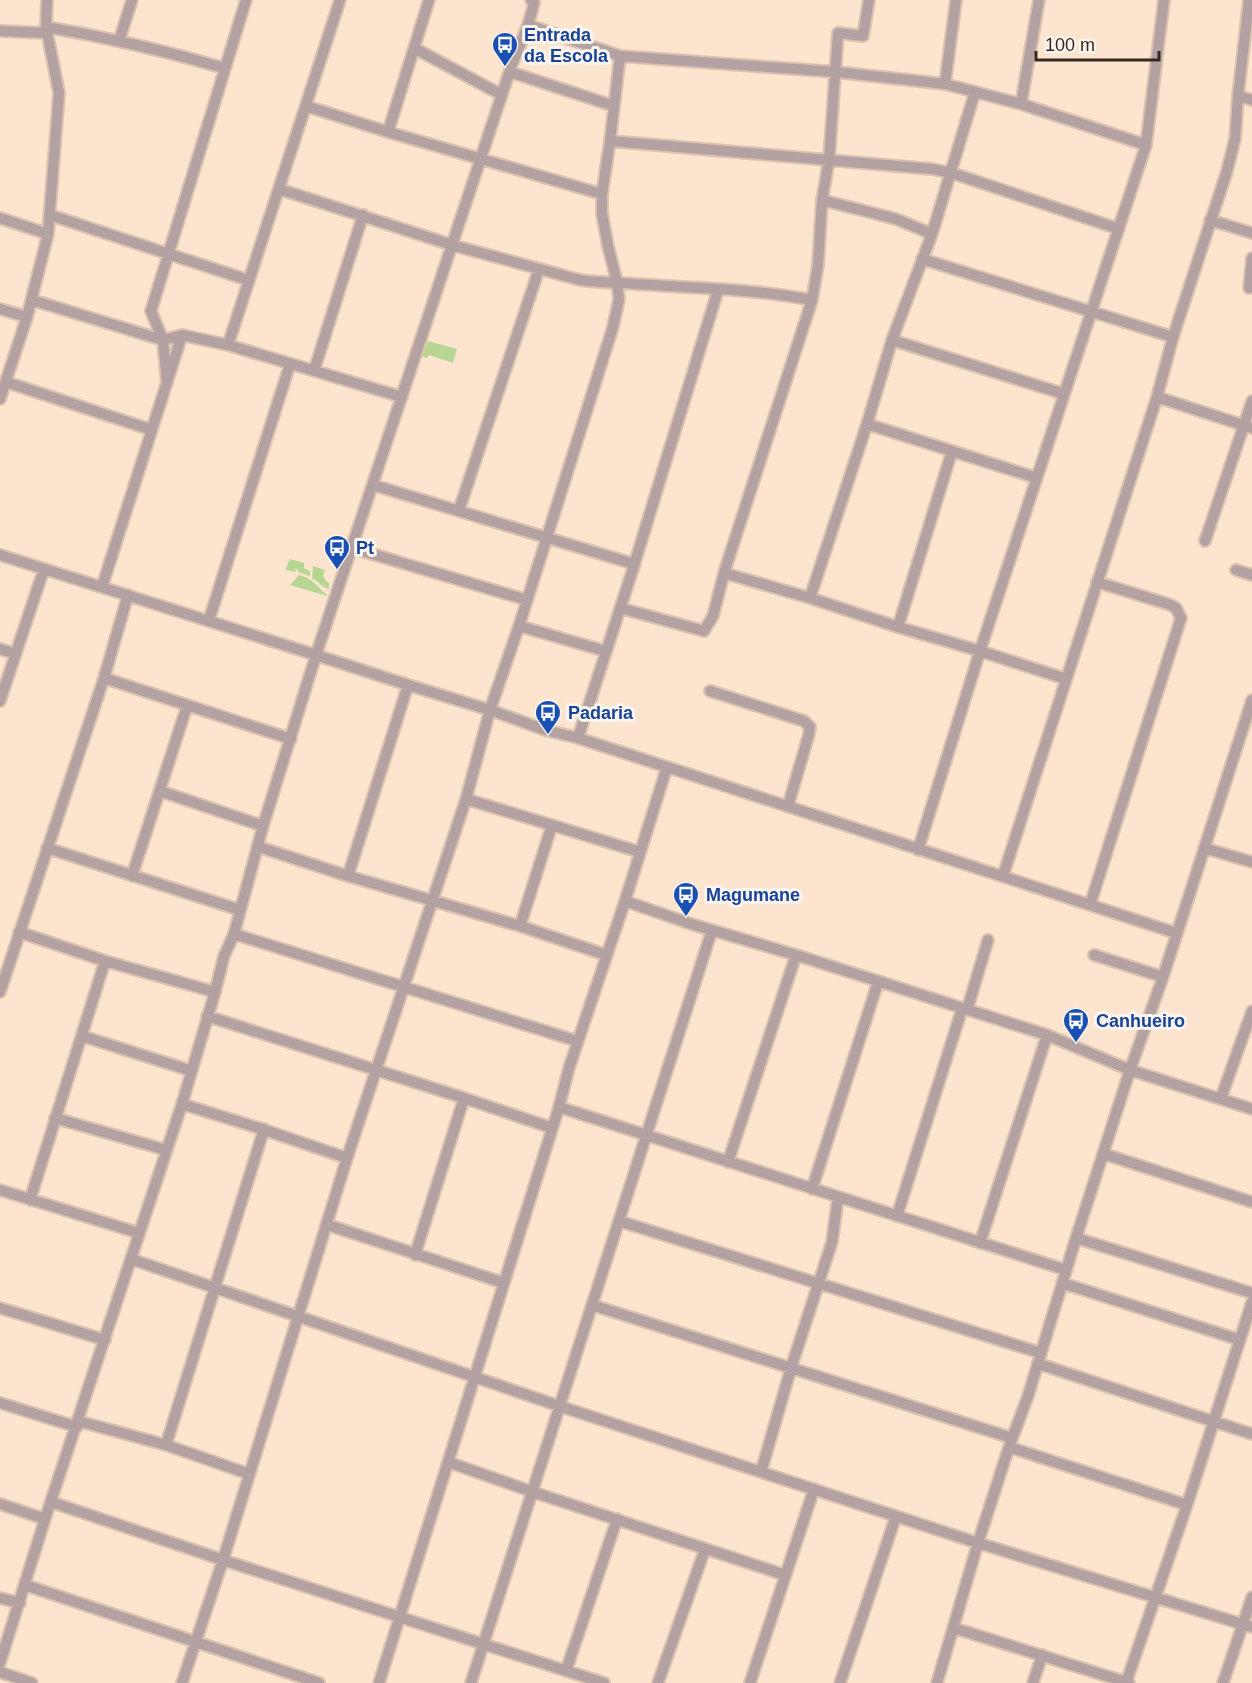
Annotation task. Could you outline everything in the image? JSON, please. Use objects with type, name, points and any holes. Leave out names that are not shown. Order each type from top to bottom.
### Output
[{"type":"street","points":[[1,395],[27,318],[48,234],[59,93],[46,30],[48,0]]},
{"type":"street","points":[[120,41],[132,0]]},
{"type":"street","points":[[167,383],[163,340],[151,311],[246,0]]},
{"type":"street","points":[[228,345],[340,0]]},
{"type":"street","points":[[388,132],[429,0]]},
{"type":"street","points":[[620,608],[704,631],[713,616],[724,573],[812,300],[818,265],[822,200],[829,160],[838,33],[863,36],[869,0]]},
{"type":"street","points":[[945,84],[956,0]]},
{"type":"street","points":[[1021,104],[1039,0]]},
{"type":"street","points":[[918,849],[980,651],[1146,146],[1164,0]]},
{"type":"street","points":[[1003,876],[1157,398],[1173,337],[1227,171],[1235,139],[1250,0]]},
{"type":"street","points":[[0,1663],[182,1104],[224,956],[234,934],[263,826],[316,655],[502,95],[528,25],[534,1]]},
{"type":"street","points":[[528,25],[620,56],[836,72],[945,84],[1021,104],[1146,146]]},
{"type":"street","points":[[0,31],[46,30],[120,41],[224,68]]},
{"type":"street","points":[[414,48],[502,95]]},
{"type":"street","points":[[182,1683],[223,1560],[347,1158],[466,799],[490,710],[519,626],[613,327],[619,299],[602,214],[602,194],[620,56]]},
{"type":"street","points":[[510,72],[614,106]]},
{"type":"street","points":[[810,598],[892,340],[932,234],[952,173],[975,92]]},
{"type":"street","points":[[1238,96],[1252,100]]},
{"type":"street","points":[[306,106],[481,160],[602,194]]},
{"type":"street","points":[[610,141],[932,169],[952,173],[1119,229]]},
{"type":"street","points":[[279,189],[452,245],[579,280],[718,290],[812,300]]},
{"type":"street","points":[[822,200],[896,219],[932,234]]},
{"type":"street","points":[[50,215],[248,280]]},
{"type":"street","points":[[314,371],[363,215]]},
{"type":"street","points":[[0,218],[48,234]]},
{"type":"street","points":[[1210,220],[1252,233]]},
{"type":"street","points":[[1249,288],[1252,258]]},
{"type":"street","points":[[922,259],[1173,337]]},
{"type":"street","points":[[459,510],[539,269]]},
{"type":"street","points":[[578,738],[718,290]]},
{"type":"street","points":[[32,300],[163,340],[182,336],[228,345],[402,397]]},
{"type":"street","points":[[0,309],[27,318]]},
{"type":"street","points":[[102,587],[182,336]]},
{"type":"street","points":[[892,340],[1064,394]]},
{"type":"street","points":[[209,621],[290,364]]},
{"type":"street","points":[[6,382],[152,430]]},
{"type":"street","points":[[1157,398],[1248,426]]},
{"type":"street","points":[[1205,541],[1248,426],[1252,401]]},
{"type":"street","points":[[867,424],[1037,478]]},
{"type":"street","points":[[898,627],[952,451]]},
{"type":"street","points":[[373,484],[634,564]]},
{"type":"street","points":[[352,548],[527,600]]},
{"type":"street","points":[[0,555],[490,710],[545,730],[578,738],[1176,933]]},
{"type":"street","points":[[0,701],[44,569]]},
{"type":"street","points":[[1236,570],[1252,574]]},
{"type":"street","points":[[724,573],[1066,679]]},
{"type":"street","points":[[1090,904],[1181,618],[1176,608],[1171,605],[1096,582]]},
{"type":"street","points":[[0,992],[104,678],[128,595]]},
{"type":"street","points":[[519,626],[605,651]]},
{"type":"street","points":[[0,649],[16,654]]},
{"type":"street","points":[[104,678],[291,740]]},
{"type":"street","points":[[348,876],[408,685]]},
{"type":"street","points":[[710,691],[804,721],[810,727],[788,806]]},
{"type":"street","points":[[937,1683],[1010,1442],[1029,1396],[1076,1238],[1252,700]]},
{"type":"street","points":[[132,876],[187,706]]},
{"type":"street","points":[[379,1683],[559,1107],[577,1041],[625,901],[667,767]]},
{"type":"street","points":[[160,791],[263,826]]},
{"type":"street","points":[[466,799],[640,852]]},
{"type":"street","points":[[520,926],[552,825]]},
{"type":"street","points":[[259,847],[348,876],[520,926],[606,955]]},
{"type":"street","points":[[46,848],[240,910]]},
{"type":"street","points":[[1204,848],[1252,862]]},
{"type":"street","points":[[625,901],[1047,1035],[1130,1070],[1252,1108]]},
{"type":"street","points":[[471,1683],[712,930]]},
{"type":"street","points":[[19,932],[105,961],[215,992]]},
{"type":"street","points":[[234,934],[577,1041]]},
{"type":"street","points":[[897,1216],[988,940]]},
{"type":"street","points":[[729,1162],[796,955]]},
{"type":"street","points":[[1094,955],[1163,977]]},
{"type":"street","points":[[30,1200],[105,961]]},
{"type":"street","points":[[812,1189],[878,982]]},
{"type":"street","points":[[1221,1098],[1252,1011]]},
{"type":"street","points":[[207,1016],[552,1128]]},
{"type":"street","points":[[980,1243],[1047,1035]]},
{"type":"street","points":[[82,1036],[192,1071]]},
{"type":"street","points":[[416,1255],[464,1098]]},
{"type":"street","points":[[182,1104],[347,1158]]},
{"type":"street","points":[[559,1107],[1066,1270]]},
{"type":"street","points":[[55,1118],[166,1150]]},
{"type":"street","points":[[166,1445],[264,1129]]},
{"type":"street","points":[[1104,1154],[1252,1202]]},
{"type":"street","points":[[0,1190],[139,1233]]},
{"type":"street","points":[[761,1472],[791,1368],[832,1242],[838,1197]]},
{"type":"street","points":[[619,1221],[818,1283],[1252,1434]]},
{"type":"street","points":[[328,1225],[504,1283]]},
{"type":"street","points":[[1076,1238],[1252,1293]]},
{"type":"street","points":[[130,1259],[559,1406],[978,1543],[1248,1625]]},
{"type":"street","points":[[1062,1283],[1240,1340]]},
{"type":"street","points":[[954,1628],[1127,1683],[1215,1421],[1252,1302]]},
{"type":"street","points":[[592,1305],[791,1368],[1187,1505]]},
{"type":"street","points":[[0,1308],[105,1340]]},
{"type":"street","points":[[0,1403],[166,1445],[249,1474]]},
{"type":"street","points":[[448,1462],[785,1575]]},
{"type":"street","points":[[750,1683],[814,1489]]},
{"type":"street","points":[[51,1502],[604,1683]]},
{"type":"street","points":[[0,1504],[45,1519]]},
{"type":"street","points":[[840,1683],[896,1516]]},
{"type":"street","points":[[566,1671],[617,1519]]},
{"type":"street","points":[[658,1683],[705,1549]]},
{"type":"street","points":[[25,1585],[320,1683]]},
{"type":"street","points":[[0,1598],[20,1604]]},
{"type":"street","points":[[1223,1683],[1248,1625],[1252,1598]]},
{"type":"street","points":[[1033,1683],[1042,1655]]},
{"type":"street","points":[[0,1672],[32,1683]]},
{"type":"green space","points":[[428,341],[457,349],[453,363],[429,355],[427,358],[422,357]]},
{"type":"green space","points":[[290,559],[304,563],[304,568],[310,571],[310,576],[298,572],[295,568],[296,572],[286,570]]},
{"type":"green space","points":[[313,566],[325,570],[323,576],[329,583],[329,589],[312,579]]},
{"type":"green space","points":[[299,575],[311,581],[327,596],[290,585]]},
{"type":"place","name":"Entrada da Escola","points":[[505,68]]},
{"type":"place","name":"Pt","points":[[337,571]]},
{"type":"place","name":"Padaria","points":[[548,736]]},
{"type":"place","name":"Magumane","points":[[686,918]]},
{"type":"place","name":"Canhueiro","points":[[1076,1044]]}]
